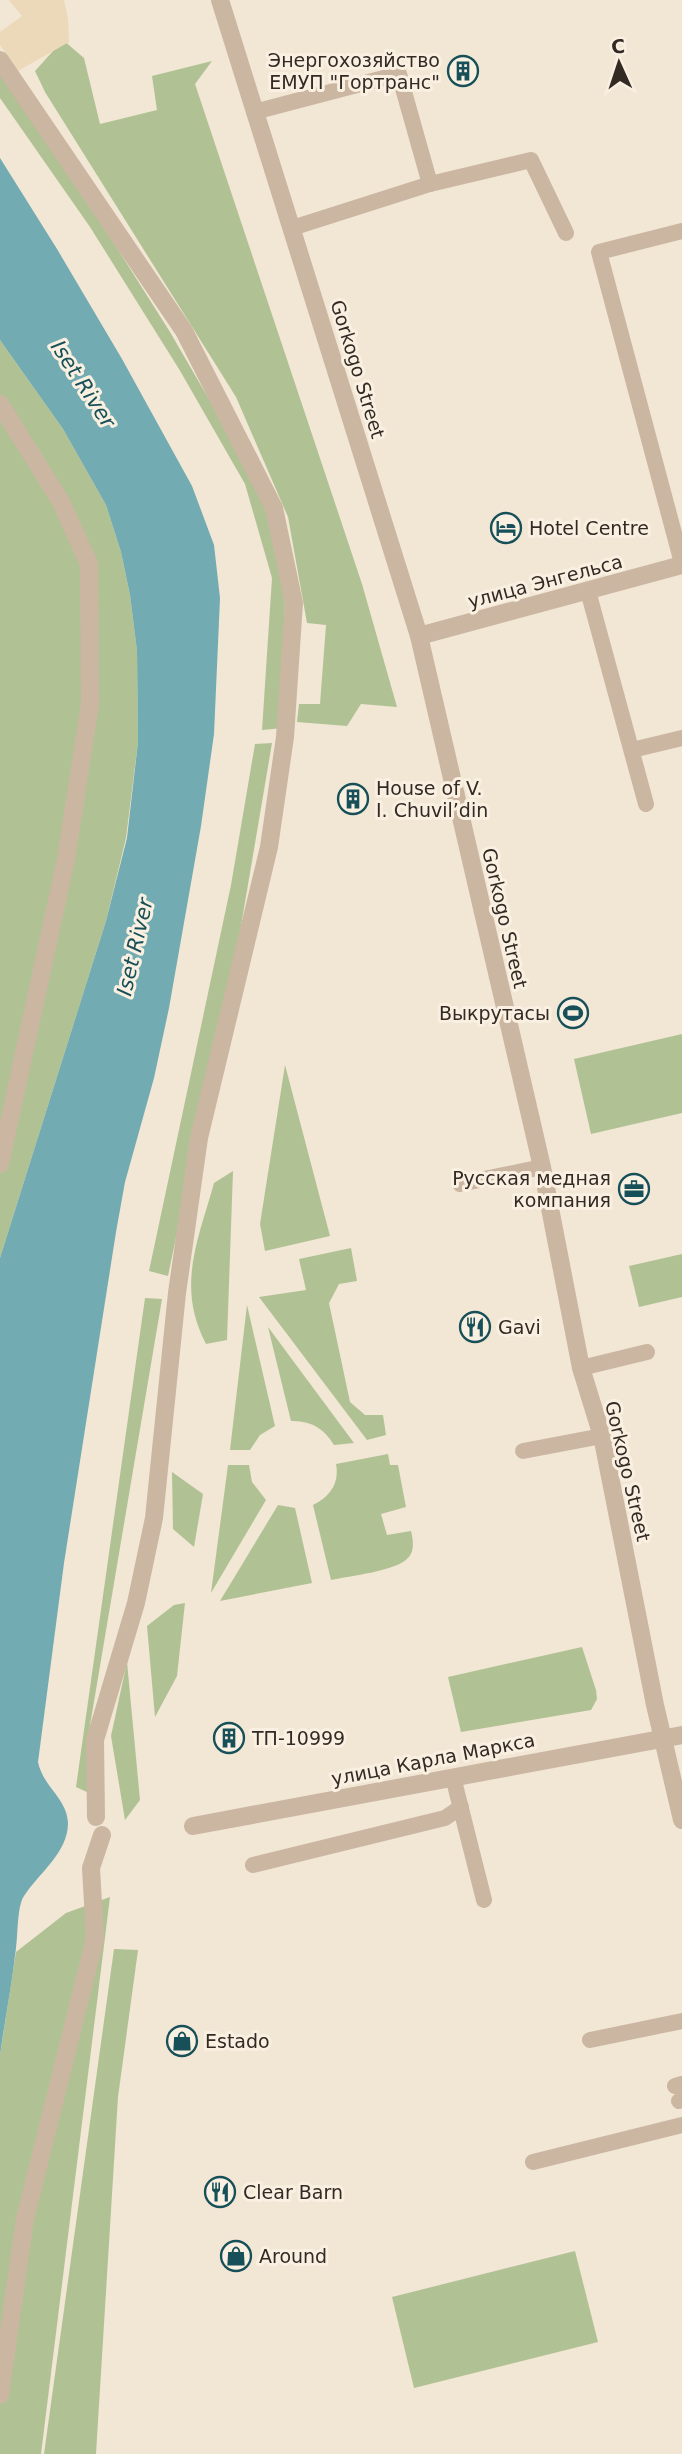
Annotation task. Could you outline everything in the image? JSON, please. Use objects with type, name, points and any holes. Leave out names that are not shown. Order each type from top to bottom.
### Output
[{"type":"street","name":"Gorkogo Street","points":[[220,0],[419,636],[542,1167],[581,1368],[602,1436],[662,1738],[682,1820]]},
{"type":"street","points":[[0,60],[184,331],[274,508],[294,603],[285,737],[269,847],[199,1138],[177,1293],[154,1518],[136,1603],[95,1740],[96,1817]]},
{"type":"street","points":[[0,404],[61,502],[89,564],[90,704],[66,859],[0,1164]]},
{"type":"street","name":"улица Энгельса","points":[[419,636],[682,564]]},
{"type":"street","name":"улица Карла Маркса","points":[[193,1826],[682,1735]]},
{"type":"street","points":[[0,2396],[26,2219],[95,1938],[91,1868],[102,1835]]},
{"type":"lane","points":[[254,113],[399,74],[430,184]]},
{"type":"lane","points":[[292,228],[430,184],[531,160],[566,233]]},
{"type":"lane","points":[[682,231],[599,252],[682,564]]},
{"type":"lane","points":[[588,591],[646,804]]},
{"type":"lane","points":[[632,750],[682,738]]},
{"type":"lane","points":[[460,1184],[542,1167]]},
{"type":"lane","points":[[581,1368],[647,1352]]},
{"type":"lane","points":[[523,1451],[602,1436]]},
{"type":"lane","points":[[453,1777],[484,1900]]},
{"type":"lane","points":[[253,1865],[445,1818],[461,1807]]},
{"type":"lane","points":[[590,2040],[682,2021]]},
{"type":"lane","points":[[533,2162],[682,2125]]},
{"type":"green space","points":[[63,40],[84,58],[100,124],[157,110],[152,76],[212,61],[195,84],[362,584],[397,707],[361,704],[347,726],[297,722],[299,704],[320,704],[326,625],[307,623],[288,517],[236,397],[45,92],[35,71]]},
{"type":"green space","points":[[0,66],[170,332],[271,506],[285,584],[284,728],[262,730],[272,578],[245,484],[179,369],[90,227],[0,98]]},
{"type":"green space","points":[[0,340],[63,429],[106,505],[121,552],[130,595],[137,651],[138,742],[126,838],[106,921],[0,1258]]},
{"type":"green space","points":[[272,743],[241,926],[168,1276],[149,1271],[231,885],[255,744]]},
{"type":"green space","points":[[682,1034],[682,1113],[591,1134],[574,1059]]},
{"type":"green space","points":[[285,1065],[330,1236],[265,1251],[260,1224]]},
{"type":"green space","points":[[233,1171],[227,1340],[206,1344],[192,1303],[193,1264],[214,1183]]},
{"type":"green space","points":[[351,1248],[357,1281],[339,1284],[329,1303],[350,1402],[365,1415],[383,1415],[386,1435],[367,1440],[259,1297],[306,1290],[299,1259]]},
{"type":"green space","points":[[682,1254],[682,1297],[639,1307],[629,1266]]},
{"type":"green space","points":[[145,1298],[162,1299],[87,1743],[89,1793],[76,1787]]},
{"type":"green space","points":[[247,1305],[275,1426],[260,1435],[250,1450],[230,1450]]},
{"type":"green space","points":[[268,1327],[354,1443],[334,1445],[326,1434],[316,1427],[291,1421]]},
{"type":"green space","points":[[388,1454],[390,1465],[398,1465],[406,1507],[381,1514],[387,1535],[411,1531],[412,1552],[402,1563],[394,1566],[331,1580],[313,1505],[324,1498],[335,1484],[336,1464]]},
{"type":"green space","points":[[228,1465],[249,1465],[252,1482],[266,1500],[211,1593]]},
{"type":"green space","points":[[172,1472],[203,1494],[194,1547],[173,1529]]},
{"type":"green space","points":[[278,1505],[295,1508],[312,1583],[220,1601]]},
{"type":"green space","points":[[185,1603],[177,1676],[155,1717],[147,1626],[174,1605]]},
{"type":"green space","points":[[582,1647],[596,1690],[597,1699],[591,1710],[461,1732],[448,1677]]},
{"type":"green space","points":[[127,1662],[140,1800],[125,1820],[111,1736]]},
{"type":"green space","points":[[110,1897],[41,2454],[0,2454],[0,2055],[16,1952],[66,1913]]},
{"type":"green space","points":[[114,1949],[138,1950],[118,2097],[96,2454],[44,2454]]},
{"type":"green space","points":[[575,2251],[598,2342],[414,2388],[392,2297]]},
{"type":"shaded area","points":[[9,0],[64,0],[69,42],[18,71],[0,45],[0,32],[22,16]]},
{"type":"water","name":"Iset River","points":[[0,158],[122,359],[192,486],[214,545],[220,598],[214,734],[201,826],[169,1008],[154,1078],[125,1182],[116,1232],[64,1563],[38,1762],[45,1779],[64,1806],[68,1823],[67,1834],[58,1853],[22,1901],[0,2055],[0,1258],[106,921],[127,838],[138,742],[137,651],[130,595],[121,552],[106,505],[63,429],[0,340]]},
{"type":"place","name":"Энергохозяйство ЕМУП \"Гортранс\"","points":[[463,71]]},
{"type":"place","name":"Hotel Centre","points":[[506,528]]},
{"type":"place","name":"House of V. I. Chuvil’din","points":[[353,799]]},
{"type":"place","name":"Выкрутасы","points":[[573,1013]]},
{"type":"place","name":"Русская медная компания","points":[[634,1189]]},
{"type":"place","name":"Gavi","points":[[475,1327]]},
{"type":"place","name":"ТП-10999","points":[[229,1738]]},
{"type":"place","name":"Estado","points":[[182,2041]]},
{"type":"place","name":"Clear Barn","points":[[220,2192]]},
{"type":"place","name":"Around","points":[[236,2256]]}]
